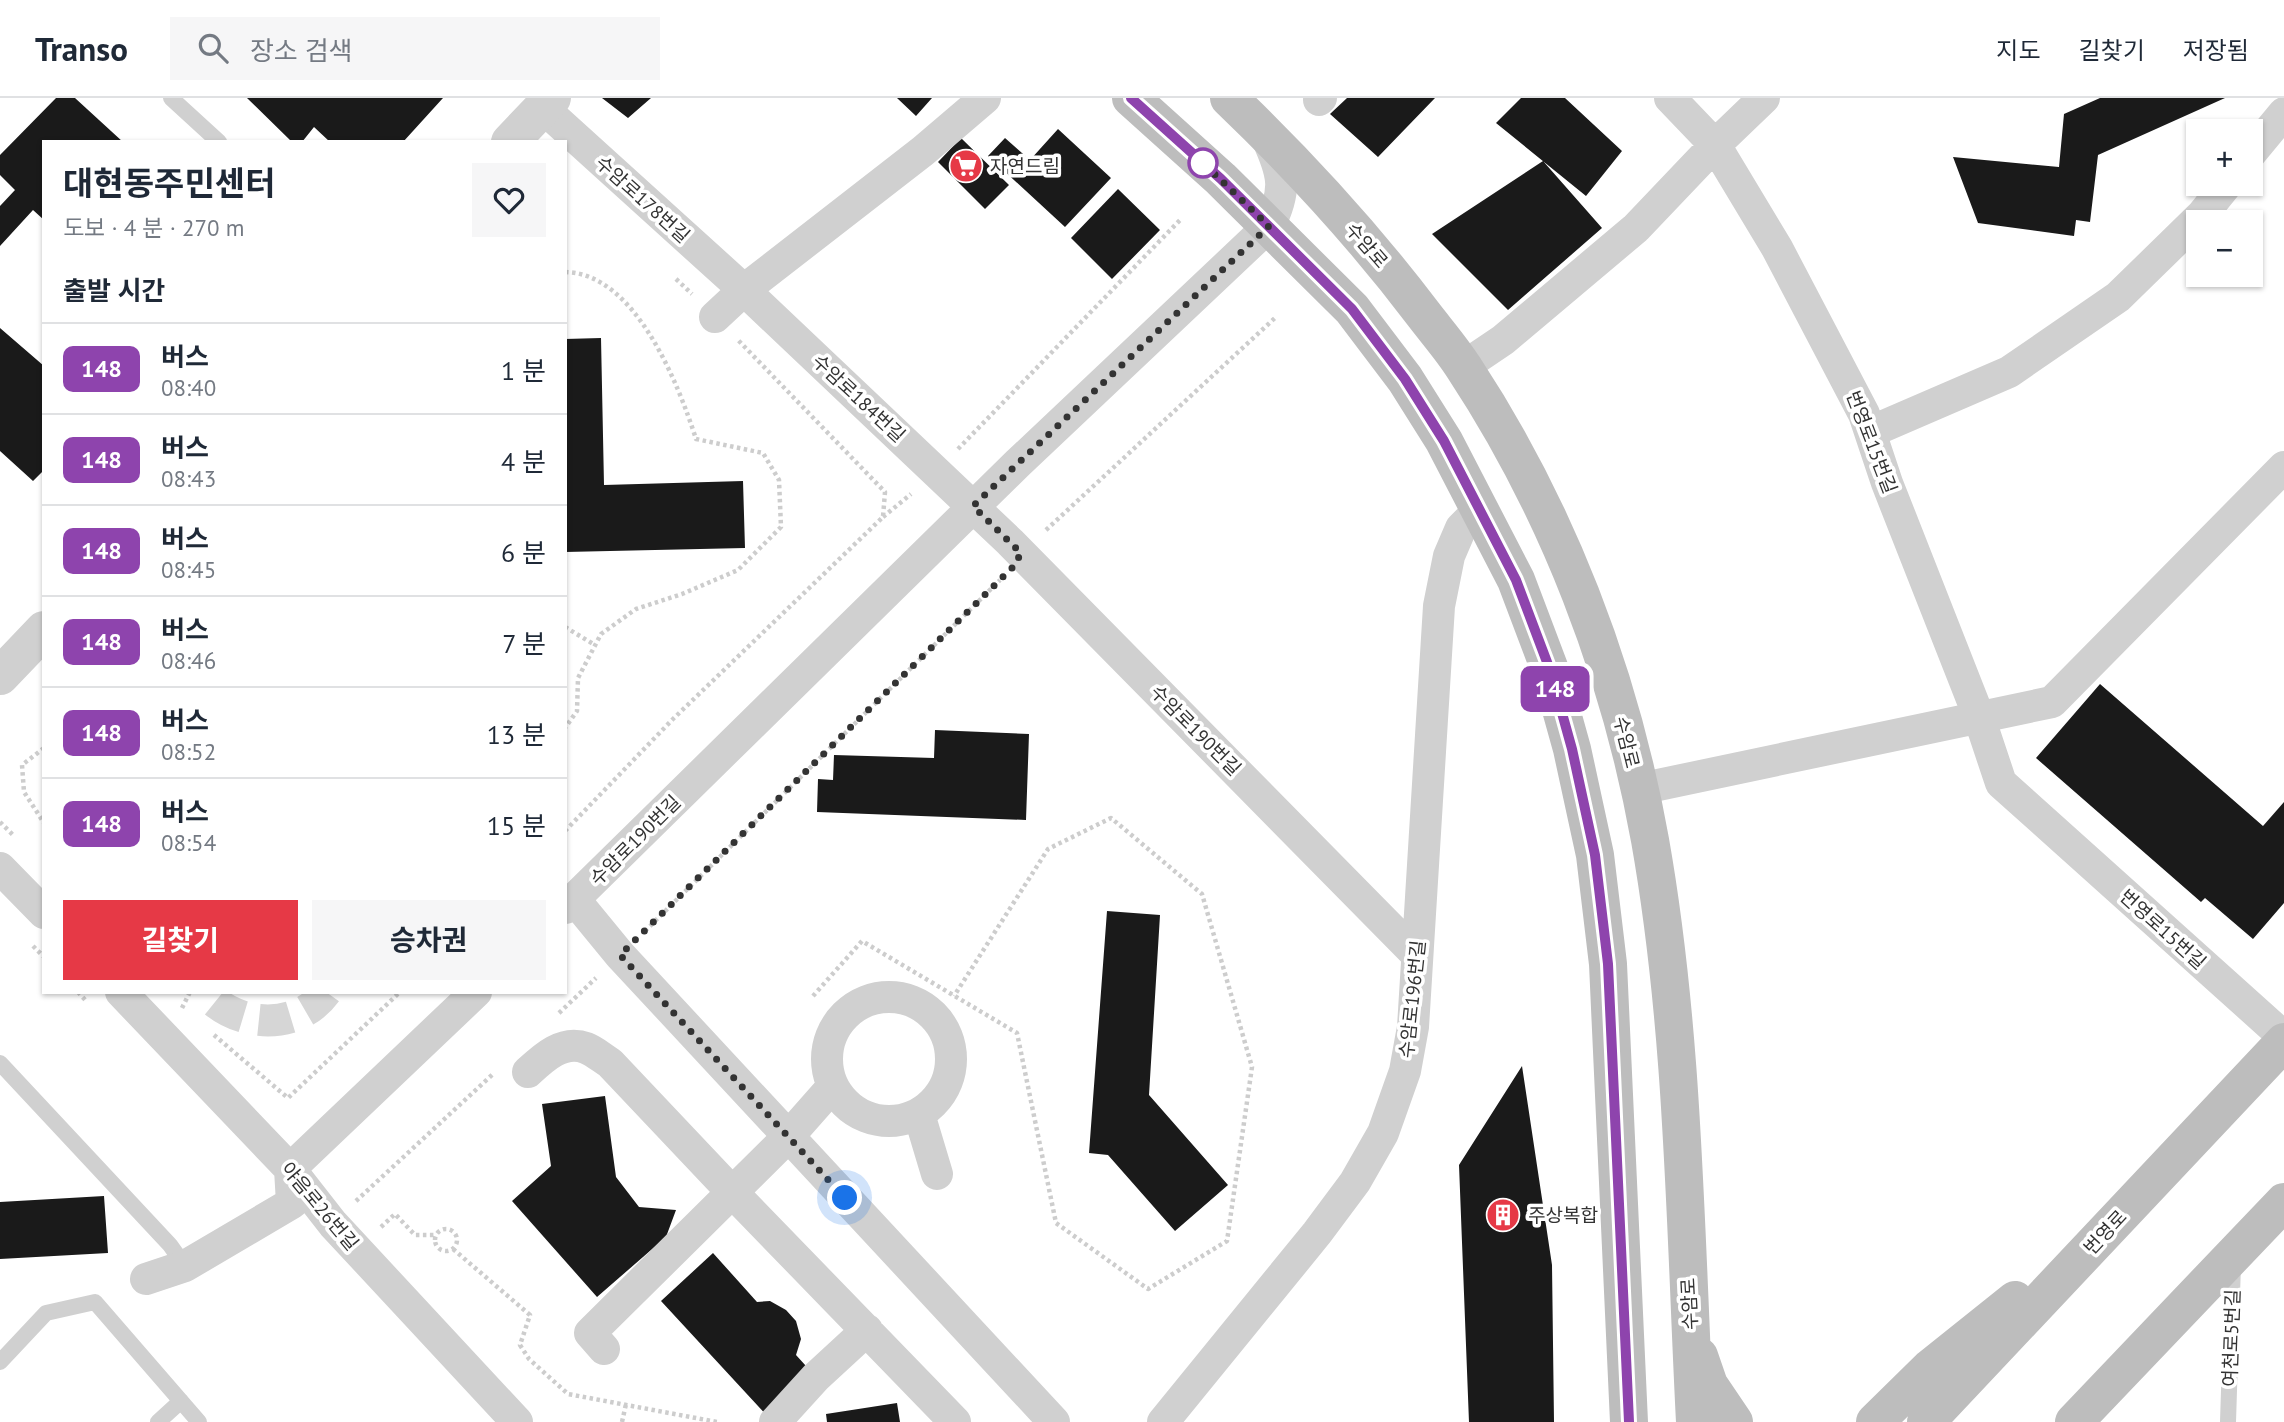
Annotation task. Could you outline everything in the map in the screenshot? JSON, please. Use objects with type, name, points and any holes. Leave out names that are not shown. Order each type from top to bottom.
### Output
[{"type":"main road","points":[[1131,98],[1221,179],[1352,309],[1405,379],[1444,441],[1516,580],[1550,670],[1572,749],[1595,855],[1609,978],[1629,1422]]},
{"type":"main road","name":"수암로","points":[[1229,98],[1316,185],[1393,274],[1464,367],[1527,475],[1563,548],[1601,648],[1625,730],[1650,838],[1664,934],[1678,1066],[1695,1422]]},
{"type":"main road","name":"번영로","points":[[1926,1422],[2284,1040]]},
{"type":"main road","points":[[2074,1422],[2284,1202]]},
{"type":"main road","points":[[1875,1422],[1930,1368],[2108,1228]]},
{"type":"main road","points":[[1690,1325],[1710,1385],[1734,1422]]},
{"type":"street","points":[[715,317],[744,290],[923,151],[985,98]]},
{"type":"street","name":"번영로15번길","points":[[1670,98],[1715,145],[1777,248],[1864,414],[1979,717],[2001,783],[2284,1040]]},
{"type":"street","points":[[1464,367],[1503,340],[1636,228],[1764,98]]},
{"type":"street","name":"수암로178번길","points":[[512,140],[547,103],[744,290]]},
{"type":"street","points":[[2263,139],[2284,113]]},
{"type":"street","name":"수암로190번길","points":[[570,904],[973,506],[1269,226],[1280,204],[1282,183],[1277,159],[1264,132]]},
{"type":"street","points":[[1871,432],[2009,372],[2118,297],[2202,215],[2217,196]]},
{"type":"street","name":"수암로184번길","points":[[744,290],[973,506]]},
{"type":"street","points":[[1639,789],[2052,702],[2284,467]]},
{"type":"street","name":"수암로190번길","points":[[973,506],[1418,955]]},
{"type":"street","name":"수암로196번길","points":[[1163,1422],[1317,1233],[1355,1182],[1383,1133],[1405,1071],[1411,1038],[1418,955],[1439,606],[1449,556],[1461,528],[1480,509]]},
{"type":"street","points":[[0,676],[42,632]]},
{"type":"street","points":[[0,868],[42,911]]},
{"type":"street","points":[[570,904],[1054,1422]]},
{"type":"street","name":"야음로26번길","points":[[123,994],[290,1169],[332,1224],[517,1422]]},
{"type":"street","points":[[146,1279],[186,1266],[292,1203],[290,1169],[474,994]]},
{"type":"street","points":[[888,997],[908,1000],[926,1010],[941,1025],[949,1043],[951,1064],[946,1084],[935,1101],[919,1114],[900,1120],[880,1120],[861,1114],[845,1102],[833,1086],[828,1066],[829,1046],[836,1026],[850,1011],[867,1001],[888,997]]},
{"type":"street","points":[[514,1069],[565,1046],[585,1047],[610,1063],[955,1422]]},
{"type":"street","points":[[604,1349],[590,1333],[788,1137],[833,1086]]},
{"type":"street","points":[[919,1114],[937,1174]]},
{"type":"street","points":[[775,1422],[816,1377],[867,1330]]},
{"type":"lane","points":[[171,98],[217,140]]},
{"type":"lane","points":[[0,1063],[170,1245],[186,1266]]},
{"type":"lane","name":"여천로5번길","points":[[2228,1422],[2234,1254]]},
{"type":"lane","points":[[0,1362],[46,1313],[95,1302],[199,1422]]},
{"type":"lane","points":[[158,1422],[181,1401]]},
{"type":"path","points":[[567,829],[673,719],[883,517],[937,472],[1181,219]]},
{"type":"path","points":[[667,270],[886,492],[883,517]]},
{"type":"path","points":[[567,272],[581,272],[621,296],[644,323],[682,394],[696,439],[763,453],[779,480],[781,527],[738,570],[682,594],[636,609],[601,634],[578,678],[577,711],[567,725]]},
{"type":"path","points":[[551,1020],[1014,566],[1021,553],[1276,317]]},
{"type":"path","points":[[567,628],[595,645]]},
{"type":"path","points":[[42,750],[22,765],[24,792],[42,820]]},
{"type":"path","points":[[813,996],[862,941],[954,996],[1017,1033],[1056,1223],[1148,1289],[1227,1241],[1252,1067],[1202,894],[1111,818],[1048,849],[954,996]]},
{"type":"path","points":[[80,994],[96,1011]]},
{"type":"path","points":[[203,1026],[288,1098],[398,994]]},
{"type":"path","points":[[174,1000],[182,1008]]},
{"type":"path","points":[[332,1224],[514,1069]]},
{"type":"path","points":[[357,1250],[395,1214],[415,1235],[436,1235],[445,1228],[452,1230],[458,1239],[453,1248],[446,1251],[439,1248],[436,1235]]},
{"type":"path","points":[[453,1248],[530,1315],[520,1345],[529,1359],[568,1394],[717,1422]]},
{"type":"path","points":[[622,1422],[626,1404]]},
{"type":"building","points":[[56,98],[75,98],[121,140],[42,140],[42,218],[33,210],[0,246],[0,206],[15,190],[0,175],[0,155]]},
{"type":"building","points":[[247,98],[443,98],[405,140],[328,140],[314,127],[304,140],[290,140]]},
{"type":"building","points":[[602,98],[651,98],[628,118]]},
{"type":"building","points":[[897,98],[932,98],[916,116]]},
{"type":"building","points":[[1347,98],[1435,98],[1378,157],[1330,114]]},
{"type":"building","points":[[1521,98],[1565,98],[1622,151],[1586,196],[1496,123]]},
{"type":"building","points":[[2100,98],[2225,98],[2098,155],[2090,222],[2076,220],[2074,236],[1978,223],[1953,157],[2059,167],[2064,114]]},
{"type":"building","points":[[1058,129],[1111,178],[1065,227],[988,156],[1005,138],[1030,160]]},
{"type":"building","points":[[961,138],[1009,185],[985,209],[938,162]]},
{"type":"building","points":[[1543,161],[1602,228],[1508,310],[1432,234]]},
{"type":"building","points":[[1118,189],[1160,230],[1112,279],[1071,238]]},
{"type":"building","points":[[0,328],[42,364],[42,472],[33,481],[0,451]]},
{"type":"building","points":[[601,338],[604,485],[743,481],[745,548],[567,552],[567,339]]},
{"type":"building","points":[[2100,684],[2263,826],[2284,802],[2284,903],[2253,939],[2205,898],[2201,902],[2036,758]]},
{"type":"building","points":[[935,730],[1029,734],[1026,820],[817,812],[818,779],[833,780],[834,755],[934,758]]},
{"type":"building","points":[[1107,911],[1160,915],[1149,1095],[1228,1185],[1175,1231],[1108,1155],[1089,1153]]},
{"type":"building","name":"주상복합","points":[[1522,1066],[1552,1265],[1554,1422],[1469,1422],[1459,1165]]},
{"type":"building","points":[[605,1096],[616,1177],[639,1207],[676,1210],[666,1237],[597,1297],[512,1201],[551,1166],[542,1104]]},
{"type":"building","points":[[104,1196],[108,1253],[0,1259],[0,1202]]},
{"type":"building","points":[[713,1253],[757,1302],[770,1301],[786,1310],[796,1321],[801,1339],[796,1355],[816,1377],[771,1420],[661,1301]]},
{"type":"building","points":[[897,1403],[900,1422],[827,1422],[826,1414]]},
{"type":"tunnel","points":[[215,1002],[242,1016],[273,1020],[302,1012],[324,994]]},
{"type":"bus line","name":"148","points":[[1131,98],[1221,179],[1352,309],[1405,379],[1444,441],[1516,580],[1550,670],[1572,749],[1595,855],[1608,964],[1629,1422]]},
{"type":"place","name":"자연드림","points":[[966,166]]},
{"type":"place","name":"주상복합","points":[[1503,1215]]},
{"type":"route","points":[[845,1198],[620,955],[1014,566],[1021,553],[973,506],[1269,226],[1203,163]]}]
